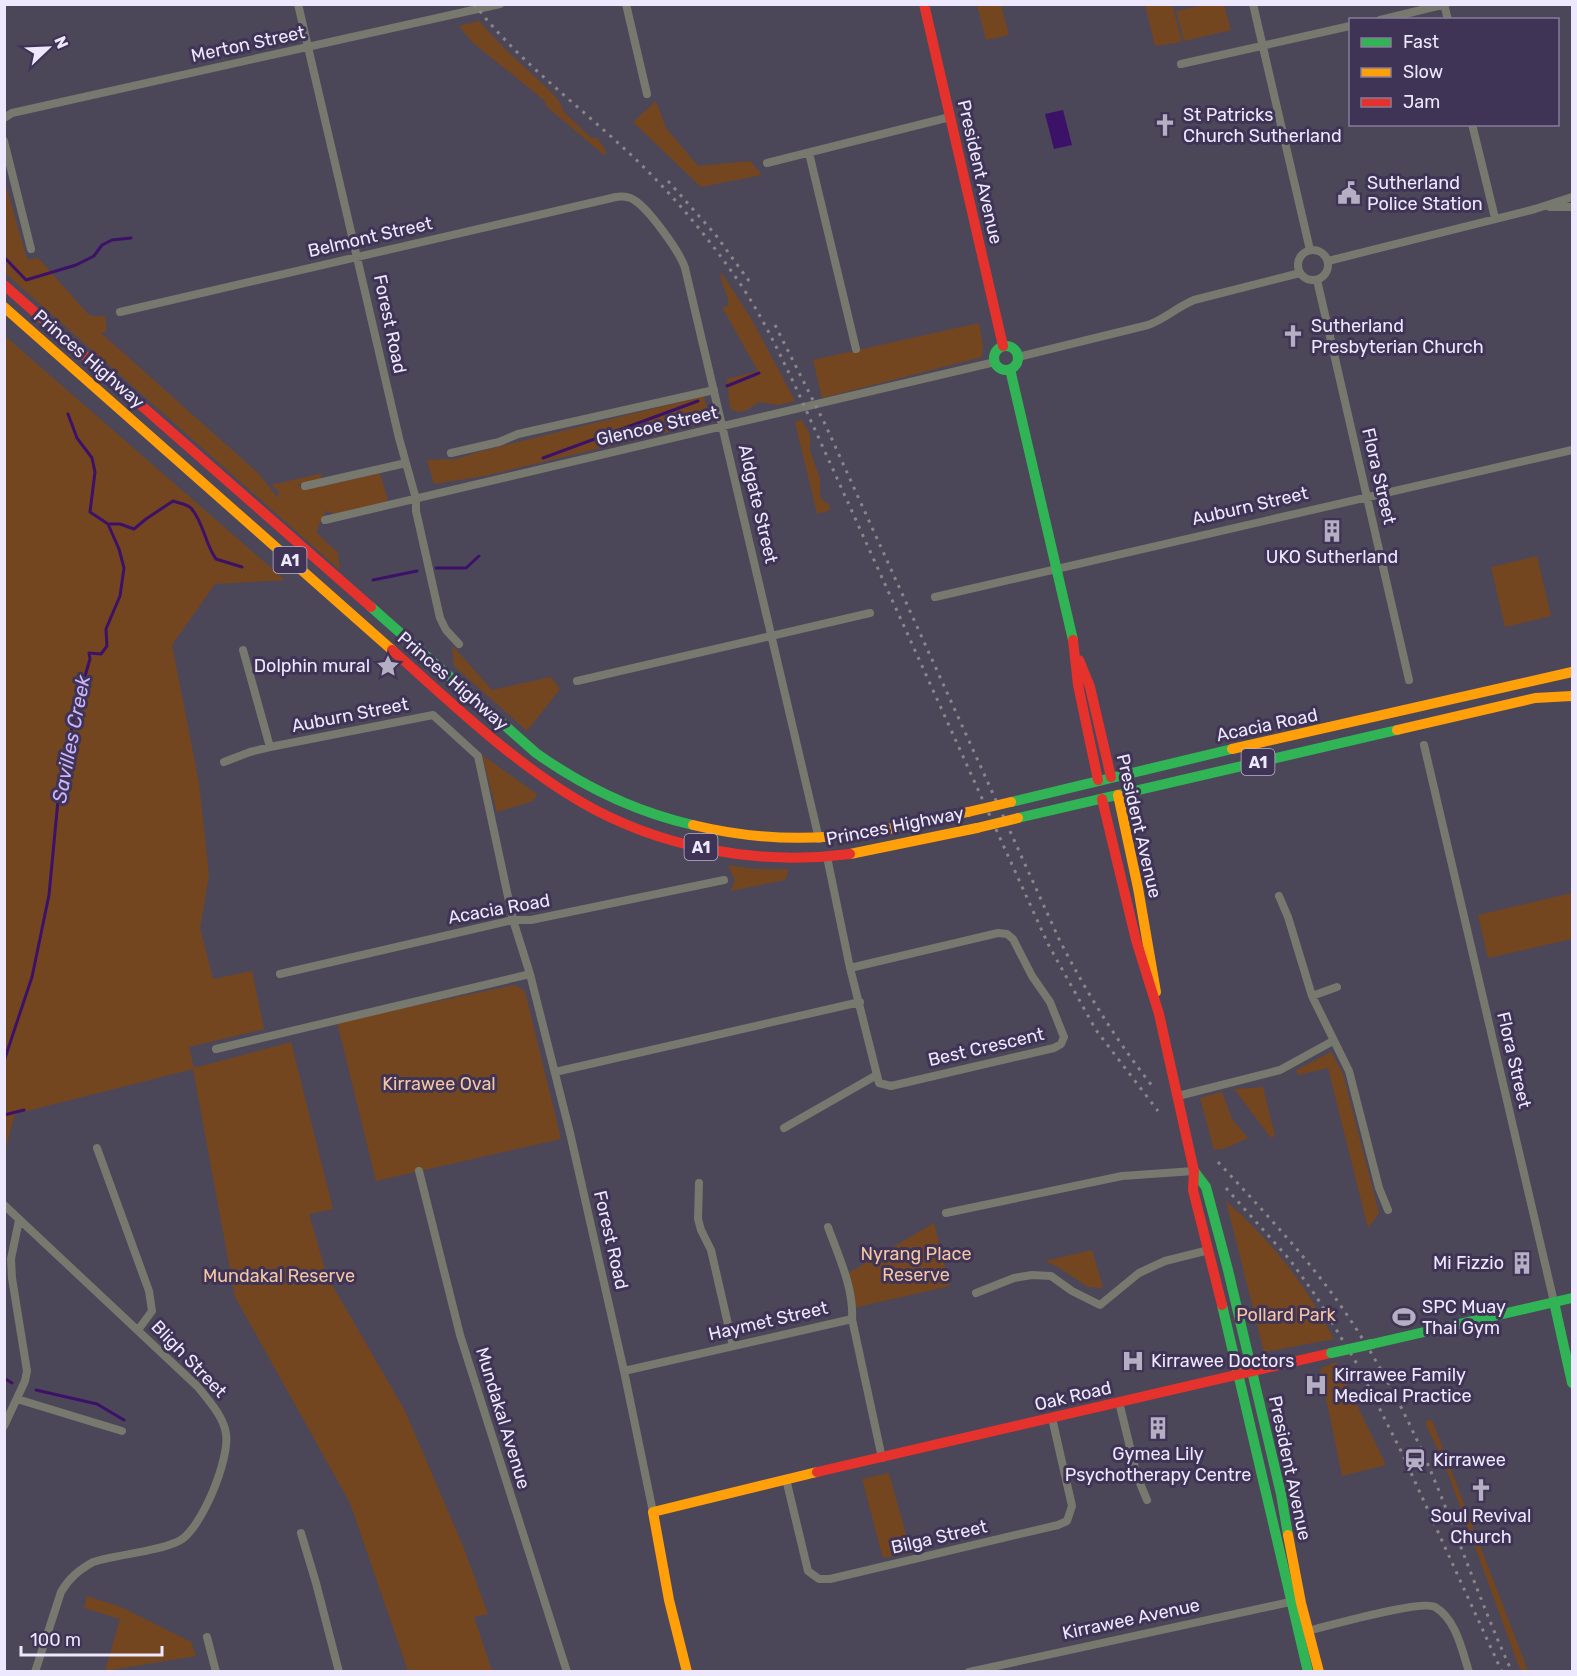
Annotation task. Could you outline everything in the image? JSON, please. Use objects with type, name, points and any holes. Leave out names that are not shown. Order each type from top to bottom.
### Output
[{"type":"main road","name":"President Avenue","points":[[924,4],[1003,346]]},
{"type":"main road","name":"Princes Highway","points":[[4,285],[536,753],[592,789],[620,801],[684,822],[744,834],[819,839],[877,832],[968,812]]},
{"type":"main road","name":"Princes Highway","points":[[4,307],[447,698],[519,759],[583,803],[612,818],[683,842],[756,856],[827,857],[874,850],[976,828]]},
{"type":"main road","points":[[1003,346],[1011,347],[1017,352],[1017,364],[1010,369],[1001,369],[995,362],[995,353],[1003,346]]},
{"type":"main road","name":"President Avenue","points":[[1010,369],[1075,648],[1090,687],[1118,795],[1138,888],[1159,1014],[1194,1171],[1193,1190],[1239,1376],[1297,1633],[1308,1671]]},
{"type":"main road","name":"President Avenue","points":[[1075,648],[1078,685],[1102,799],[1136,940],[1159,1014]]},
{"type":"main road","name":"Acacia Road","points":[[968,812],[1098,780],[1572,672]]},
{"type":"main road","name":"A1","points":[[1535,698],[1572,689]]},
{"type":"main road","name":"Acacia Road","points":[[976,828],[1535,698],[1572,696]]},
{"type":"main road","name":"President Avenue","points":[[1194,1171],[1206,1187],[1253,1373],[1281,1494],[1301,1603],[1319,1671]]},
{"type":"main road","name":"Oak Road","points":[[653,1512],[786,1479],[1572,1298]]},
{"type":"main road","name":"Flora Street","points":[[1554,1302],[1572,1383]]},
{"type":"main road","name":"Forest Road","points":[[653,1512],[669,1600],[687,1671]]},
{"type":"street","name":"Forest Road","points":[[298,4],[416,499],[416,511],[440,618],[446,630],[459,645]]},
{"type":"street","name":"Merton Street","points":[[4,118],[12,113],[500,4]]},
{"type":"street","points":[[626,4],[646,94]]},
{"type":"street","points":[[1253,4],[1310,250]]},
{"type":"street","points":[[1389,18],[1445,5]]},
{"type":"street","points":[[1181,64],[1349,26]]},
{"type":"street","points":[[767,163],[950,117]]},
{"type":"street","points":[[1472,126],[1495,218]]},
{"type":"street","points":[[4,141],[31,249]]},
{"type":"street","points":[[809,153],[856,349]]},
{"type":"street","name":"Belmont Street","points":[[120,312],[627,196]]},
{"type":"street","name":"Aldgate Street","points":[[627,196],[639,203],[674,245],[684,262],[819,839]]},
{"type":"street","points":[[1328,261],[1572,197]]},
{"type":"street","points":[[1535,208],[1572,207]]},
{"type":"street","points":[[1310,250],[1323,253],[1328,261],[1328,270],[1317,280],[1308,279],[1300,273],[1298,263],[1310,250]]},
{"type":"street","points":[[1018,357],[1148,325],[1161,321],[1178,307],[1194,300],[1300,273]]},
{"type":"street","name":"Flora Street","points":[[1317,280],[1409,680]]},
{"type":"street","name":"Glencoe Street","points":[[325,520],[995,362]]},
{"type":"street","name":"Glencoe Street","points":[[451,453],[500,442],[518,434],[714,390]]},
{"type":"street","name":"Auburn Street","points":[[935,597],[1572,450]]},
{"type":"street","points":[[305,486],[406,463]]},
{"type":"street","points":[[577,681],[870,613]]},
{"type":"street","points":[[243,650],[270,747]]},
{"type":"street","name":"Auburn Street","points":[[224,762],[270,747],[433,715],[477,756],[492,818]]},
{"type":"street","name":"Flora Street","points":[[1424,745],[1554,1302]]},
{"type":"street","name":"Forest Road","points":[[492,818],[513,920],[530,974],[555,1072],[624,1371],[653,1512]]},
{"type":"street","points":[[784,1128],[875,1076],[827,857]]},
{"type":"street","name":"Acacia Road","points":[[280,974],[513,920],[531,921],[724,880]]},
{"type":"street","points":[[1279,896],[1288,917],[1312,996],[1349,1071],[1379,1188],[1388,1210]]},
{"type":"street","name":"Best Crescent","points":[[850,968],[998,933],[1007,934],[1013,939],[1032,976],[1050,1002],[1064,1032],[1061,1044],[1054,1048],[891,1086],[882,1085],[875,1076]]},
{"type":"street","points":[[216,1049],[530,974]]},
{"type":"street","points":[[1312,996],[1337,987]]},
{"type":"street","points":[[555,1072],[860,1002]]},
{"type":"street","points":[[1178,1096],[1280,1070],[1333,1041]]},
{"type":"street","points":[[97,1148],[149,1291],[152,1311],[138,1330]]},
{"type":"street","name":"Mundakal Avenue","points":[[419,1171],[460,1335],[567,1671]]},
{"type":"street","points":[[946,1213],[1122,1176],[1194,1171]]},
{"type":"street","points":[[699,1183],[700,1230],[711,1250],[733,1347]]},
{"type":"street","name":"Bligh Street","points":[[4,1205],[198,1387],[220,1417],[226,1431],[227,1443],[222,1469],[208,1501],[191,1531],[184,1538],[168,1545],[93,1563],[74,1575],[62,1592],[35,1671]]},
{"type":"street","points":[[4,1426],[25,1381],[27,1371],[12,1278],[11,1258],[19,1220]]},
{"type":"street","points":[[828,1227],[845,1275],[853,1308],[852,1319]]},
{"type":"street","points":[[976,1293],[1014,1278],[1032,1275],[1052,1276],[1072,1291],[1100,1305],[1139,1273],[1165,1261],[1209,1250]]},
{"type":"street","name":"Haymet Street","points":[[624,1371],[852,1319],[882,1458]]},
{"type":"street","points":[[17,1399],[122,1431]]},
{"type":"street","points":[[1119,1402],[1137,1476],[1147,1500]]},
{"type":"street","name":"Bilga Street","points":[[786,1479],[808,1571],[815,1578],[824,1580],[853,1574],[1059,1525],[1067,1521],[1070,1518],[1072,1506],[1052,1418]]},
{"type":"street","points":[[301,1533],[339,1671]]},
{"type":"street","name":"Kirrawee Avenue","points":[[969,1671],[1290,1602],[1301,1603]]},
{"type":"street","points":[[1297,1633],[1428,1604],[1441,1611],[1451,1623],[1469,1671]]},
{"type":"street","points":[[207,1637],[216,1671]]},
{"type":"green space","points":[[977,5],[1001,5],[1009,35],[986,40]]},
{"type":"green space","points":[[1145,5],[1172,5],[1182,42],[1155,46]]},
{"type":"green space","points":[[1205,5],[1224,5],[1231,30],[1184,41],[1176,11]]},
{"type":"green space","points":[[479,21],[550,91],[559,101],[564,112],[591,138],[597,138],[606,151],[605,156],[546,106],[545,101],[472,42],[459,26]]},
{"type":"green space","points":[[656,101],[666,128],[698,166],[750,161],[762,175],[701,187],[633,122]]},
{"type":"green space","points":[[4,179],[29,260],[36,258],[40,260],[88,314],[105,316],[107,331],[101,333],[258,473],[278,498],[279,491],[271,485],[323,473],[319,480],[297,485],[306,490],[380,473],[388,501],[337,514],[325,511],[318,526],[317,533],[338,553],[340,570],[5,273]]},
{"type":"green space","points":[[721,272],[752,320],[795,401],[778,405],[759,402],[747,410],[737,412],[730,408],[727,379],[758,371],[722,307],[728,306],[728,301]]},
{"type":"green space","points":[[979,323],[983,346],[982,357],[822,398],[813,360]]},
{"type":"green space","name":"Mundakal Reserve","points":[[5,336],[285,580],[215,584],[172,645],[199,783],[209,875],[200,928],[213,979],[252,971],[264,1029],[189,1047],[194,1068],[291,1042],[333,1209],[309,1214],[327,1276],[405,1411],[463,1546],[488,1614],[474,1617],[492,1671],[408,1671],[350,1503],[235,1297],[193,1069],[15,1114],[5,1150]]},
{"type":"green space","points":[[704,396],[710,422],[484,476],[434,484],[427,460],[457,459]]},
{"type":"green space","points":[[802,420],[810,435],[810,450],[820,479],[820,495],[822,500],[829,504],[830,510],[817,514],[795,422]]},
{"type":"green space","points":[[1537,556],[1551,616],[1505,627],[1491,567]]},
{"type":"green space","points":[[452,645],[492,690],[551,677],[560,689],[527,731],[454,666]]},
{"type":"green space","points":[[482,755],[537,794],[533,801],[497,812]]},
{"type":"green space","points":[[728,865],[757,869],[789,869],[785,880],[730,891],[735,881]]},
{"type":"green space","points":[[1572,893],[1572,939],[1488,958],[1478,915]]},
{"type":"green space","name":"Kirrawee Oval","points":[[515,985],[525,991],[561,1139],[376,1181],[337,1022]]},
{"type":"green space","points":[[1331,1052],[1343,1074],[1379,1213],[1368,1228],[1328,1068],[1298,1075],[1296,1070]]},
{"type":"green space","points":[[1263,1087],[1275,1136],[1271,1138],[1234,1089]]},
{"type":"green space","points":[[1222,1092],[1232,1119],[1248,1138],[1226,1148],[1214,1150],[1200,1098]]},
{"type":"green space","name":"Pollard Park","points":[[1226,1201],[1259,1233],[1287,1265],[1311,1299],[1334,1339],[1264,1352]]},
{"type":"green space","name":"Nyrang Place Reserve","points":[[934,1223],[950,1286],[853,1308],[845,1275]]},
{"type":"green space","points":[[1092,1250],[1103,1288],[1088,1287],[1045,1261]]},
{"type":"green space","points":[[1336,1362],[1386,1465],[1342,1476],[1320,1369]]},
{"type":"green space","points":[[1432,1420],[1528,1671],[1522,1671],[1518,1664],[1443,1460],[1426,1425],[1426,1421]]},
{"type":"green space","points":[[889,1473],[911,1553],[883,1558],[862,1479]]},
{"type":"green space","points":[[87,1596],[121,1607],[191,1642],[196,1656],[105,1671],[120,1619],[84,1608]]},
{"type":"shaded area","points":[[1063,110],[1072,145],[1054,149],[1045,114]]},
{"type":"waterway","points":[[4,257],[26,280],[76,265],[94,256],[102,245],[112,240],[131,238]]},
{"type":"waterway","points":[[727,386],[759,373]]},
{"type":"waterway","points":[[543,458],[698,401]]},
{"type":"waterway","name":"Savilles Creek","points":[[4,1061],[32,977],[49,895],[59,790],[76,707],[90,659],[89,653],[101,654],[107,646],[106,629],[120,596],[124,568],[108,524],[90,512],[95,472],[92,458],[77,438],[68,414]]},
{"type":"waterway","points":[[108,524],[120,524],[134,529],[173,501],[189,507],[195,514],[216,559],[242,567]]},
{"type":"waterway","points":[[436,568],[466,568],[479,556]]},
{"type":"waterway","points":[[373,580],[417,571]]},
{"type":"waterway","name":"Savilles Creek","points":[[4,1115],[24,1110]]},
{"type":"waterway","points":[[4,1378],[12,1383]]},
{"type":"waterway","points":[[36,1390],[97,1404],[124,1420]]},
{"type":"railway","points":[[474,4],[509,44],[660,183],[703,233],[749,298],[771,336],[797,390],[1048,944],[1096,1030],[1158,1111]]},
{"type":"railway","points":[[668,181],[715,234],[749,281]]},
{"type":"railway","points":[[775,325],[825,424],[1059,939],[1102,1015],[1126,1052],[1153,1087]]},
{"type":"railway","points":[[1218,1162],[1324,1283],[1355,1327],[1383,1373],[1430,1470],[1512,1672]]},
{"type":"railway","points":[[1226,1188],[1290,1260],[1316,1296],[1357,1364],[1401,1451],[1502,1672]]},
{"type":"traffic: fast","points":[[1006,346],[1011,347],[1017,353],[1018,358],[1017,363],[1011,369],[1006,370],[1001,369],[995,363],[994,358],[995,353],[1001,347],[1006,346]]},
{"type":"traffic: fast","points":[[1010,369],[1073,640]]},
{"type":"traffic: fast","points":[[371,607],[536,753],[573,777],[611,797],[651,813],[693,825]]},
{"type":"traffic: fast","points":[[1018,818],[1397,730]]},
{"type":"traffic: fast","points":[[1011,802],[1232,749]]},
{"type":"traffic: fast","points":[[1194,1171],[1206,1187],[1228,1270],[1281,1494],[1288,1535]]},
{"type":"traffic: fast","points":[[1372,1344],[1572,1298]]},
{"type":"traffic: fast","points":[[1554,1302],[1572,1383]]},
{"type":"traffic: fast","points":[[1222,1305],[1308,1672]]},
{"type":"traffic: fast","points":[[1331,1353],[1372,1344]]},
{"type":"traffic: slow","points":[[4,307],[392,650]]},
{"type":"traffic: slow","points":[[1232,749],[1572,672]]},
{"type":"traffic: slow","points":[[1397,730],[1535,698],[1572,696]]},
{"type":"traffic: slow","points":[[1118,795],[1138,888],[1156,992]]},
{"type":"traffic: slow","points":[[968,812],[1011,802]]},
{"type":"traffic: slow","points":[[693,825],[730,833],[799,838],[864,833],[968,812]]},
{"type":"traffic: slow","points":[[977,828],[1018,818]]},
{"type":"traffic: slow","points":[[850,854],[977,828]]},
{"type":"traffic: slow","points":[[687,1672],[669,1600],[653,1512],[817,1472]]},
{"type":"traffic: slow","points":[[1288,1535],[1301,1603],[1319,1672]]},
{"type":"traffic: jam","points":[[924,4],[1003,346]]},
{"type":"traffic: jam","points":[[4,285],[371,607]]},
{"type":"traffic: jam","points":[[1073,640],[1078,685],[1098,780]]},
{"type":"traffic: jam","points":[[392,650],[506,750],[555,786],[611,818],[677,842],[711,850],[780,857],[850,854]]},
{"type":"traffic: jam","points":[[1079,660],[1090,687],[1111,777]]},
{"type":"traffic: jam","points":[[1102,799],[1136,940],[1159,1014],[1194,1171],[1193,1190],[1222,1305]]},
{"type":"traffic: jam","points":[[817,1472],[1331,1353]]},
{"type":"place","name":"St Patricks Church Sutherland","points":[[1165,125]]},
{"type":"place","name":"Sutherland Police Station","points":[[1349,193]]},
{"type":"place","name":"Sutherland Presbyterian Church","points":[[1293,336]]},
{"type":"place","name":"UKO Sutherland","points":[[1332,531]]},
{"type":"place","name":"Dolphin mural","points":[[388,666]]},
{"type":"place","name":"Mi Fizzio","points":[[1522,1263]]},
{"type":"place","name":"SPC Muay Thai Gym","points":[[1404,1317]]},
{"type":"place","name":"Kirrawee Doctors","points":[[1133,1361]]},
{"type":"place","name":"Kirrawee Family Medical Practice","points":[[1316,1385]]},
{"type":"place","name":"Gymea Lily Psychotherapy Centre","points":[[1158,1428]]},
{"type":"place","name":"Kirrawee","points":[[1415,1460]]},
{"type":"place","name":"Soul Revival Church","points":[[1481,1490]]}]
